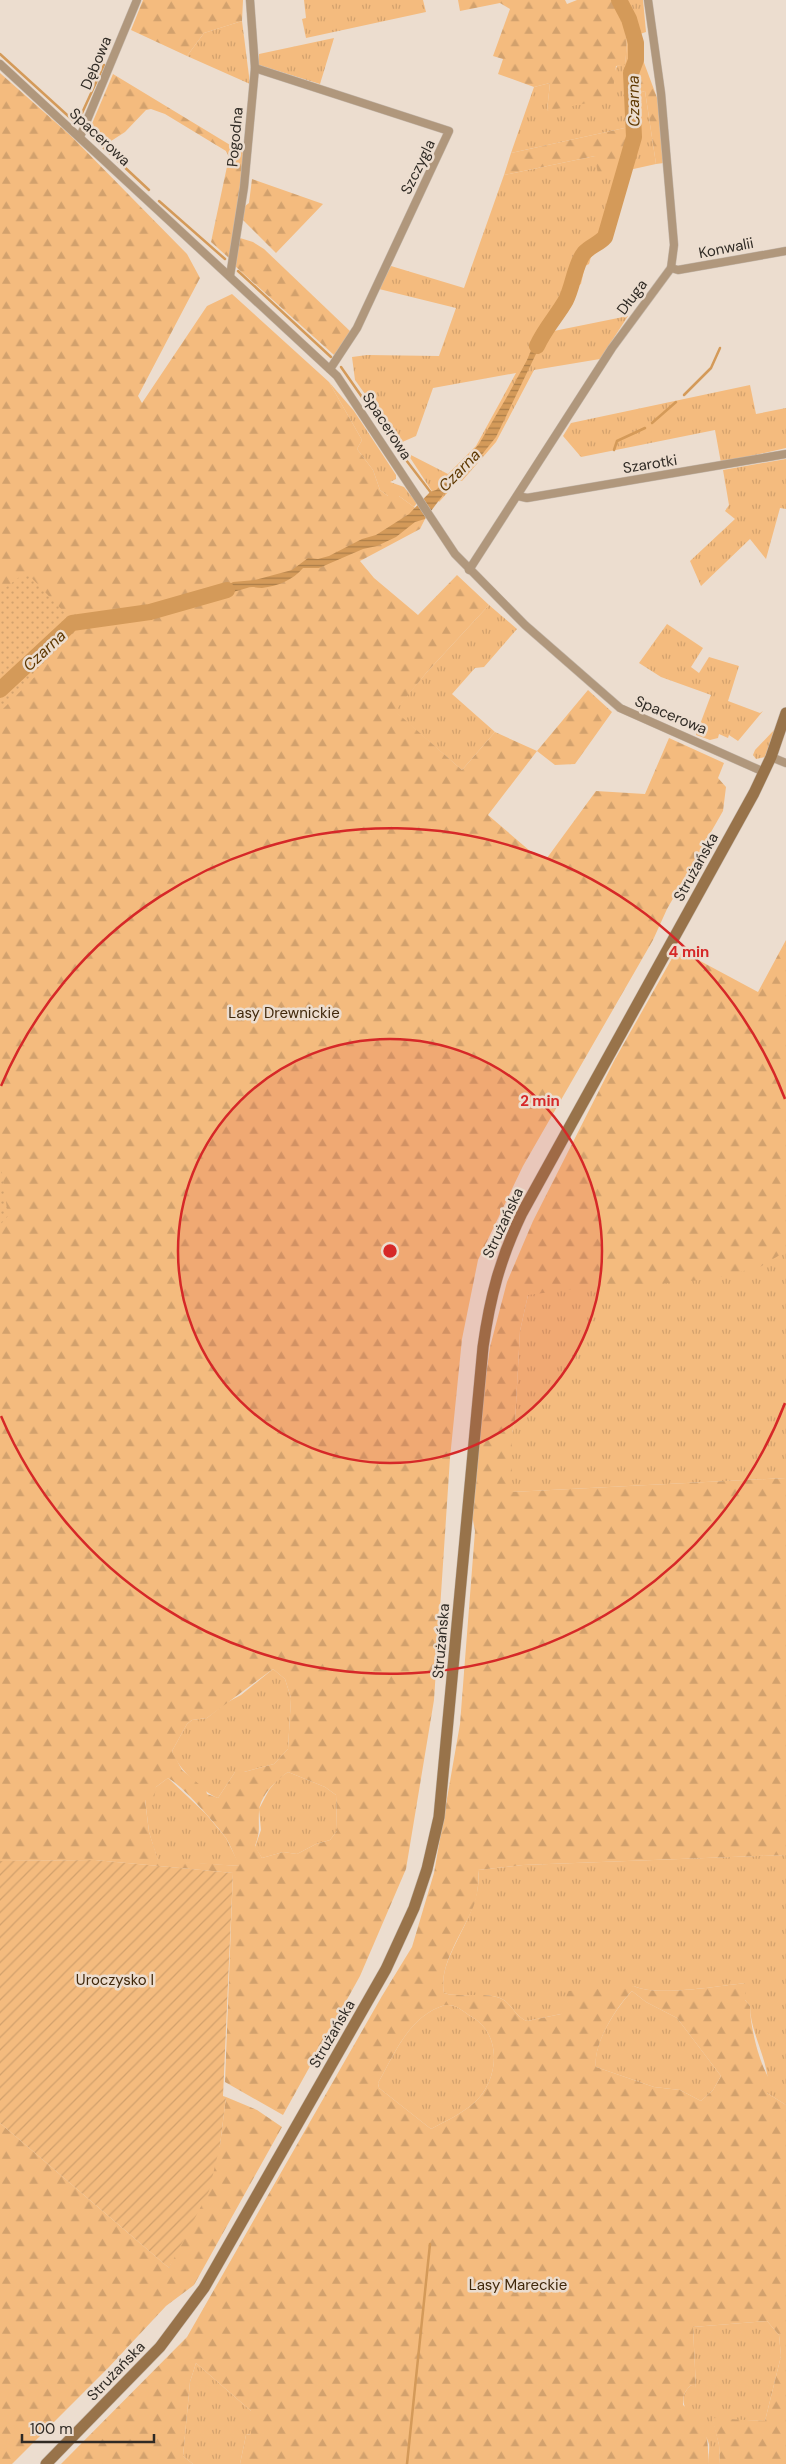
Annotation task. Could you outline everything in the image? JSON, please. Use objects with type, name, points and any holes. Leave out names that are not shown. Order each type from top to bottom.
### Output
[{"type":"main road","name":"Strużańska","points":[[46,2464],[146,2362],[171,2334],[204,2288],[386,1969],[414,1908],[427,1869],[439,1817],[483,1347],[489,1304],[505,1248],[522,1213],[764,772],[786,713]]},
{"type":"street","name":"Dębowa","points":[[80,137],[137,0]]},
{"type":"street","name":"Pogodna","points":[[230,276],[244,187],[255,68],[250,0]]},
{"type":"street","name":"Długa","points":[[469,570],[612,348],[670,268],[674,245],[666,138],[648,0]]},
{"type":"street","name":"Spacerowa","points":[[0,64],[337,376],[441,536],[469,570],[544,642],[620,708],[764,772]]},
{"type":"street","name":"Szczygla","points":[[255,68],[449,131],[357,328],[330,370]]},
{"type":"street","name":"Konwalii","points":[[670,268],[678,270],[786,250]]},
{"type":"street","name":"Szarotki","points":[[518,496],[524,498],[546,495],[786,454]]},
{"type":"street","points":[[771,757],[786,763]]},
{"type":"green space","points":[[143,0],[243,0],[242,21],[204,33],[187,56],[131,30]]},
{"type":"green space","points":[[304,0],[423,0],[426,12],[306,38],[302,19],[306,18]]},
{"type":"green space","points":[[458,0],[565,0],[567,4],[577,0],[613,0],[624,23],[626,48],[625,65],[616,66],[612,98],[547,111],[550,83],[534,87],[498,74],[503,59],[493,56],[510,9],[500,3],[460,11]]},
{"type":"green space","points":[[613,0],[643,0],[646,32],[640,34],[639,61],[634,75],[635,94],[645,91],[656,164],[629,170],[605,245],[591,257],[589,264],[585,266],[581,284],[576,287],[549,332],[628,316],[600,359],[534,370],[496,442],[462,481],[459,480],[439,502],[407,453],[448,474],[476,446],[516,373],[433,388],[416,436],[400,443],[355,380],[352,357],[367,355],[439,356],[456,308],[379,289],[391,266],[464,288],[504,175],[595,156],[618,171],[629,127],[511,153],[534,87],[550,83],[547,111],[614,73],[617,66],[625,64],[624,23]]},
{"type":"green space","points":[[242,21],[250,84],[187,56],[204,33]]},
{"type":"green space","points":[[334,38],[320,84],[259,65],[259,54]]},
{"type":"green space","points":[[643,60],[659,103],[664,163],[656,164],[645,91],[635,94],[634,75],[639,61]]},
{"type":"green space","name":"Lasy Drewnickie","points":[[0,73],[71,136],[187,254],[200,278],[138,396],[142,403],[207,306],[232,294],[329,382],[362,440],[357,449],[373,470],[380,490],[388,496],[399,496],[414,507],[425,519],[420,529],[360,561],[374,578],[418,615],[457,575],[489,605],[427,672],[395,711],[462,770],[495,732],[537,751],[488,815],[530,851],[547,858],[596,791],[645,794],[669,738],[724,763],[718,778],[726,787],[723,811],[667,909],[653,940],[523,1166],[478,1260],[462,1339],[450,1458],[434,1700],[406,1869],[360,1976],[283,2115],[225,2082],[233,1873],[95,1860],[0,1861]],"holes":[[[273,1669],[285,1679],[291,1698],[288,1749],[274,1764],[244,1772],[235,1772],[218,1798],[207,1794],[206,1790],[182,1770],[172,1751],[187,1724],[192,1720],[207,1718]],[[288,1772],[325,1787],[336,1795],[337,1831],[330,1840],[316,1844],[297,1854],[283,1852],[262,1858],[255,1846],[259,1832],[260,1805],[269,1789]],[[168,1778],[182,1788],[226,1838],[239,1866],[158,1860],[149,1832],[145,1800],[154,1799],[156,1787]]]},
{"type":"green space","points":[[113,74],[245,154],[229,258],[211,242],[229,157],[226,151],[165,114],[151,109],[146,110],[125,132],[108,143],[91,126]]},
{"type":"green space","points":[[629,127],[626,150],[618,171],[598,175],[595,156],[504,175],[511,153]]},
{"type":"green space","points":[[252,179],[323,204],[276,253],[242,219],[245,206],[249,203]]},
{"type":"green space","points":[[240,238],[253,242],[264,249],[351,332],[334,355],[235,266]]},
{"type":"green space","points":[[329,382],[354,411],[396,475],[396,479],[390,482],[404,487],[417,503],[414,507],[399,496],[388,496],[380,490],[373,470],[357,449],[362,440]]},
{"type":"green space","points":[[750,385],[756,414],[786,408],[786,448],[721,463],[715,430],[581,457],[563,436],[571,423]]},
{"type":"green space","points":[[786,459],[786,509],[780,508],[766,559],[750,539],[701,586],[690,561],[735,519],[725,511],[729,505],[723,470]]},
{"type":"green space","points":[[26,572],[81,630],[0,712],[0,592]]},
{"type":"green space","points":[[489,605],[517,629],[484,667],[475,668],[452,694],[495,732],[462,770],[394,711]]},
{"type":"green space","points":[[667,624],[703,648],[691,667],[699,673],[709,657],[739,666],[728,701],[760,713],[763,711],[738,741],[729,735],[728,738],[719,734],[718,738],[710,740],[696,735],[711,695],[661,677],[639,663]]},
{"type":"green space","points":[[588,690],[612,712],[575,764],[555,765],[537,751]]},
{"type":"green space","points":[[775,729],[765,757],[756,759],[753,755],[755,750]]},
{"type":"green space","name":"Lasy Mareckie","points":[[786,940],[786,1246],[783,1253],[760,1267],[711,1279],[640,1286],[588,1287],[528,1295],[520,1331],[515,1422],[512,1433],[512,1492],[786,1478],[786,1855],[523,1865],[478,1870],[478,1888],[475,1901],[448,1960],[443,1982],[444,1993],[487,1995],[500,1998],[527,2021],[561,2014],[568,1991],[634,1986],[657,1991],[671,1991],[745,1983],[745,2000],[750,2006],[756,2044],[762,2064],[770,2080],[771,2086],[767,2093],[786,2105],[786,2464],[720,2464],[719,2445],[712,2418],[765,2421],[781,2356],[779,2335],[767,2321],[693,2327],[696,2389],[691,2385],[684,2394],[683,2405],[698,2416],[705,2429],[708,2443],[708,2464],[240,2464],[246,2435],[251,2434],[251,2411],[196,2363],[190,2382],[183,2456],[193,2464],[61,2464],[187,2337],[412,1947],[434,1873],[460,1724],[475,1531],[469,1498],[490,1347],[507,1282],[533,1221],[614,1061],[675,953],[689,955],[758,992]],"holes":[[[632,1991],[646,2002],[677,2018],[721,2076],[713,2090],[701,2101],[680,2090],[654,2087],[596,2067],[598,2048],[607,2026],[619,2006]],[[445,2005],[459,2008],[482,2025],[489,2035],[493,2046],[493,2071],[489,2083],[474,2103],[464,2111],[431,2129],[379,2088],[378,2083],[397,2048],[412,2027],[432,2010]]]},
{"type":"green space","points":[[786,1008],[786,1478],[512,1492],[512,1433],[515,1422],[520,1331],[528,1295]]},
{"type":"green space","points":[[0,1159],[8,1216],[0,1225]]},
{"type":"green space","points":[[273,1669],[285,1679],[291,1698],[288,1749],[274,1764],[244,1772],[235,1772],[218,1798],[191,1778],[179,1764],[172,1751],[187,1724],[192,1720],[207,1718],[226,1703],[241,1695]]},
{"type":"green space","points":[[288,1772],[325,1787],[336,1795],[337,1831],[330,1840],[316,1844],[297,1854],[283,1852],[262,1858],[255,1847],[261,1830],[259,1809],[269,1790],[278,1779]]},
{"type":"green space","points":[[168,1778],[206,1814],[226,1838],[240,1866],[158,1861],[149,1832],[145,1799],[148,1799],[156,1787]]},
{"type":"green space","points":[[786,1855],[786,2105],[767,2093],[767,2073],[751,2017],[750,2006],[745,2000],[745,1983],[671,1991],[657,1991],[634,1986],[561,2014],[527,2021],[500,1998],[487,1995],[444,1993],[443,1979],[447,1964],[474,1903],[478,1887],[478,1870],[523,1865]]},
{"type":"green space","name":"Uroczysko I","points":[[95,1860],[233,1873],[223,2096],[226,2097],[220,2145],[209,2191],[169,2268],[0,2123],[0,1861]]},
{"type":"green space","points":[[632,1991],[646,2002],[677,2018],[721,2076],[713,2090],[701,2101],[680,2090],[654,2087],[596,2067],[598,2047],[607,2026]]},
{"type":"green space","points":[[445,2005],[459,2008],[482,2025],[489,2035],[493,2046],[493,2071],[489,2083],[474,2103],[464,2111],[431,2129],[379,2088],[378,2083],[397,2048],[412,2027],[432,2010]]},
{"type":"green space","points":[[226,2097],[257,2110],[282,2127],[194,2285],[166,2306],[109,2367],[12,2464],[0,2464],[0,2123],[169,2268],[220,2145]]},
{"type":"green space","points":[[767,2321],[779,2335],[781,2356],[765,2421],[713,2419],[719,2445],[720,2464],[708,2464],[709,2444],[706,2436],[685,2408],[683,2401],[685,2393],[691,2385],[696,2388],[693,2327]]},
{"type":"green space","points":[[196,2363],[251,2411],[251,2434],[246,2435],[240,2464],[193,2464],[183,2456],[190,2382]]},
{"type":"water","points":[[541,326],[549,327],[496,437],[472,467],[449,487],[425,519],[415,522],[396,537],[377,546],[363,549],[319,568],[303,568],[295,576],[274,586],[262,588],[249,587],[205,598],[207,591],[220,590],[233,582],[255,580],[292,570],[308,558],[318,559],[329,556],[362,539],[376,535],[409,514],[430,492],[436,490],[455,472],[479,444],[527,360]]},
{"type":"waterway","name":"Czarna","points":[[537,346],[566,300],[576,269],[584,253],[605,237],[634,137],[631,73],[636,60],[636,43],[629,19],[619,0]]},
{"type":"waterway","points":[[0,54],[77,124],[104,65]]},
{"type":"waterway","points":[[89,134],[149,190]]},
{"type":"waterway","points":[[159,201],[225,259]]},
{"type":"waterway","points":[[238,271],[331,357]]},
{"type":"waterway","points":[[684,395],[711,368],[720,348]]},
{"type":"waterway","points":[[341,367],[399,450]]},
{"type":"waterway","points":[[652,423],[676,402]]},
{"type":"waterway","points":[[614,450],[617,441],[645,428]]},
{"type":"waterway","points":[[403,456],[432,494]]},
{"type":"waterway","name":"Czarna","points":[[0,690],[72,623],[150,612],[227,590]]},
{"type":"waterway","points":[[407,2464],[430,2244]]}]
